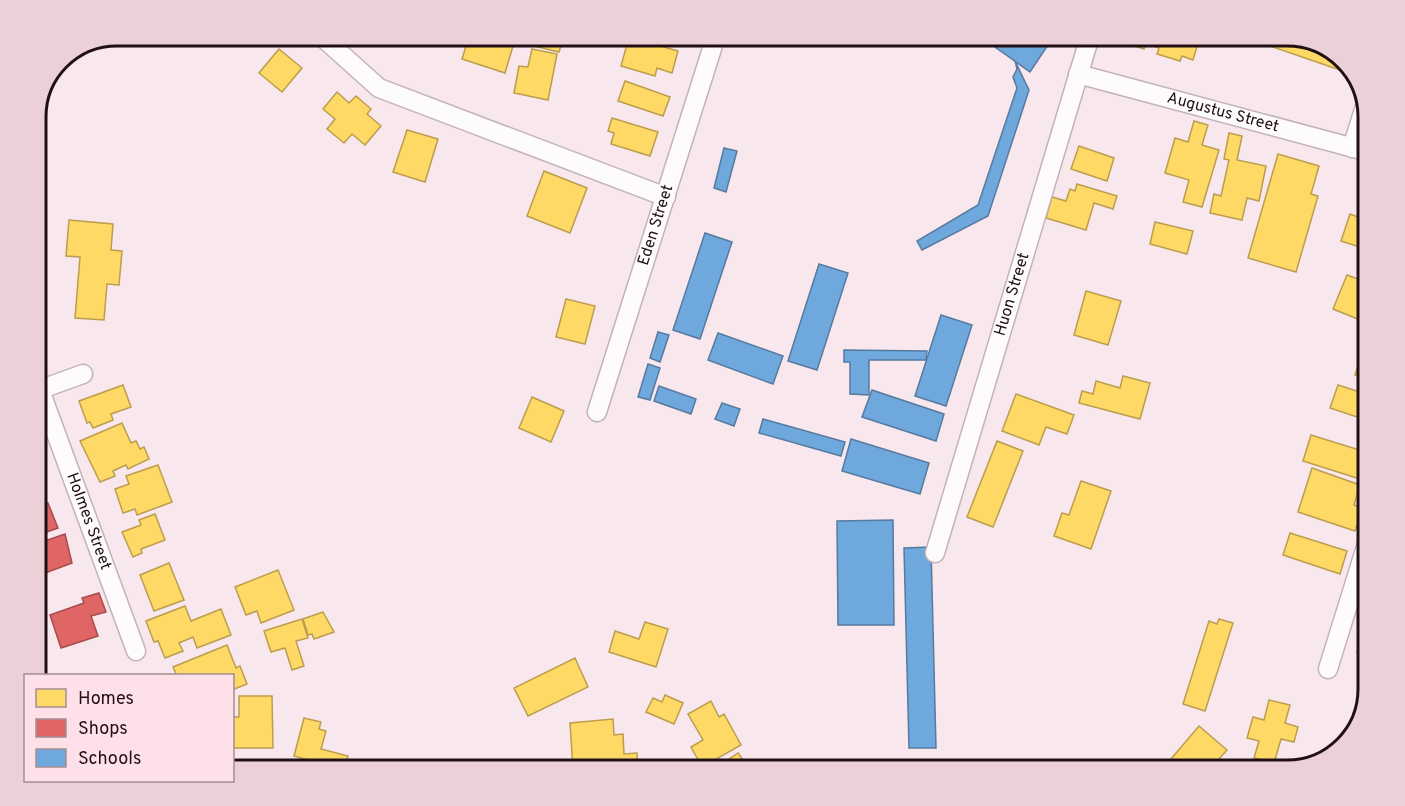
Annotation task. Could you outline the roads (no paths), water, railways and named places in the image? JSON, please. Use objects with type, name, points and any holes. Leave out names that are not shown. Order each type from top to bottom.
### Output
[{"type":"street","points":[[332,46],[379,88],[666,197]]},
{"type":"street","name":"Eden Street","points":[[597,412],[713,46]]},
{"type":"street","name":"Huon Street","points":[[935,553],[1087,46]]},
{"type":"street","name":"Augustus Street","points":[[1078,74],[1358,149]]},
{"type":"street","points":[[47,387],[83,374]]},
{"type":"street","name":"Holmes Street","points":[[47,414],[136,651]]},
{"type":"street","points":[[1328,669],[1358,572]]}]
